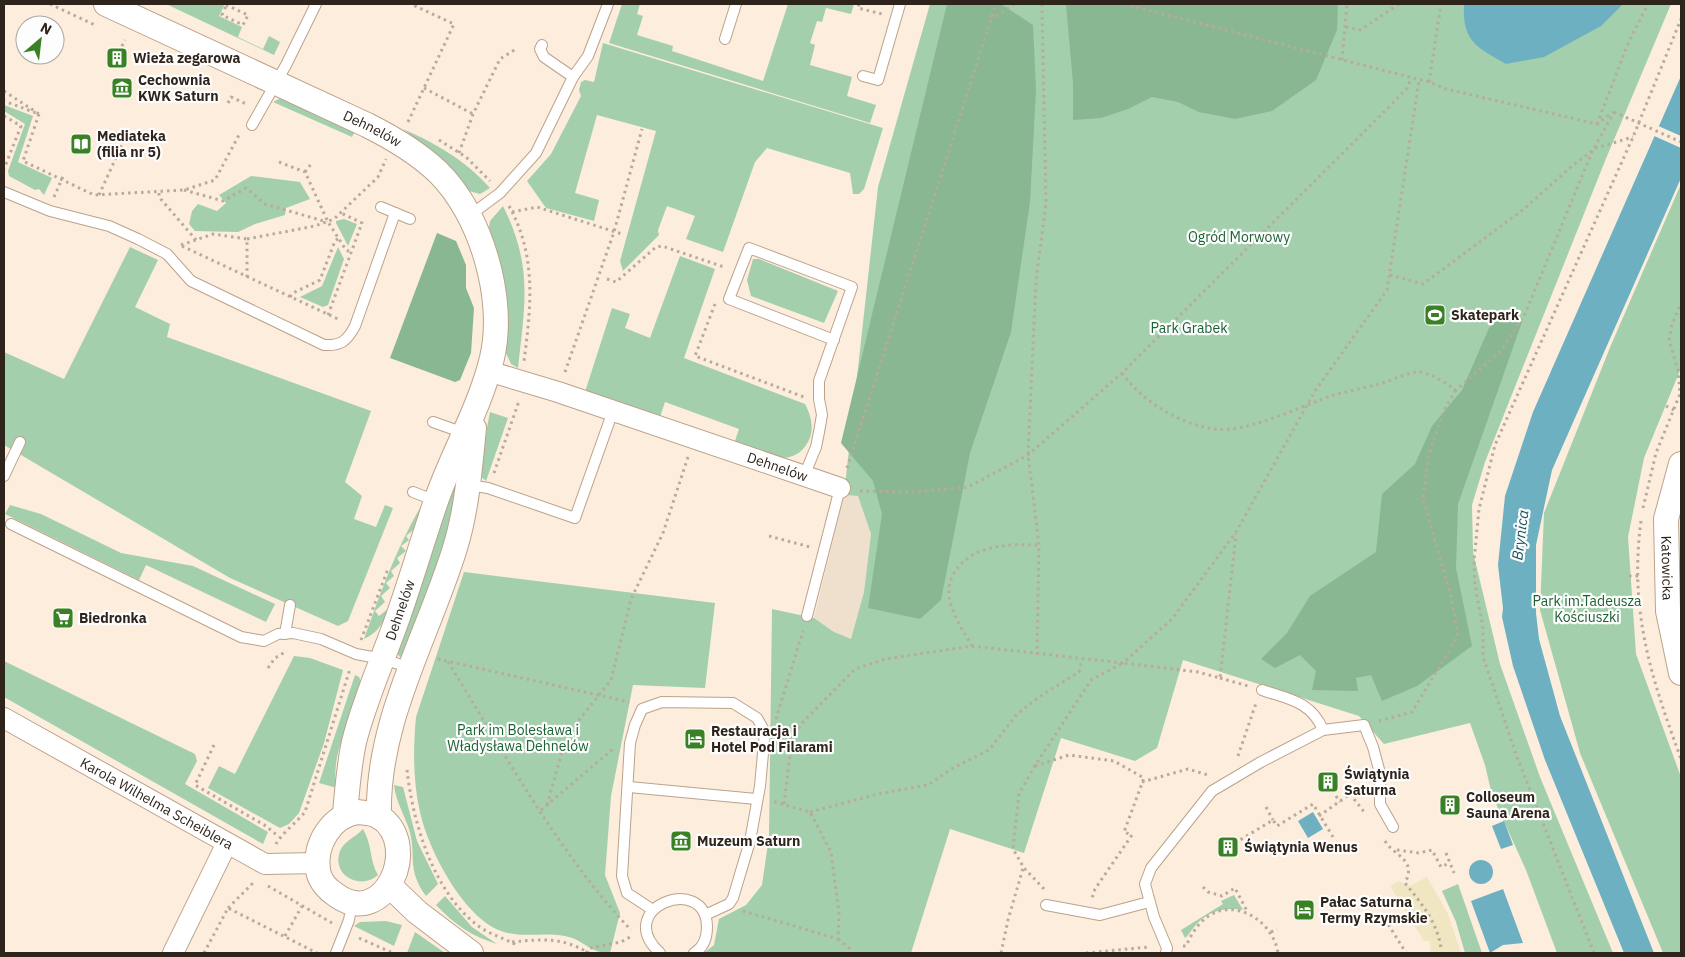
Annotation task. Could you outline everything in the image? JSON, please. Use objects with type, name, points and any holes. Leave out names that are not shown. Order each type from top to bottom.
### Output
[{"type":"street","name":"Dehnelów","points":[[106,4],[275,84],[368,125],[409,148],[446,181],[469,216],[485,254],[494,294],[494,347],[475,411],[436,501],[354,741],[345,814]]},
{"type":"street","name":"Dehnelów","points":[[488,371],[558,392],[840,488]]},
{"type":"street","name":"Dehnelów","points":[[379,816],[383,758],[392,721],[478,487],[475,411]]},
{"type":"street","name":"Katowicka","points":[[1681,464],[1666,519],[1668,611],[1681,673]]},
{"type":"street","name":"Karola Wilhelma Scheiblera","points":[[4,718],[228,843],[257,873]]},
{"type":"street","points":[[358,812],[379,816],[394,832],[396,870],[390,886],[378,897],[366,902],[352,903],[329,890],[319,875],[317,863],[321,842],[328,830],[345,814],[358,812]]},
{"type":"street","points":[[173,953],[228,843]]},
{"type":"street","points":[[257,873],[317,863]]},
{"type":"street","points":[[390,886],[425,918],[471,953]]},
{"type":"lane","points":[[252,125],[316,4]]},
{"type":"lane","points":[[469,216],[500,193],[536,153],[573,77],[588,56],[608,4]]},
{"type":"lane","points":[[725,39],[736,4]]},
{"type":"lane","points":[[864,76],[878,80],[900,4]]},
{"type":"lane","points":[[542,46],[540,49],[544,57],[573,77]]},
{"type":"lane","points":[[4,192],[50,211],[109,226],[167,254],[191,281],[324,345],[335,346],[347,340],[355,326],[395,213]]},
{"type":"lane","points":[[381,208],[410,219]]},
{"type":"lane","points":[[804,476],[820,432],[822,415],[819,381],[834,340],[852,287],[748,248],[729,299],[834,340]]},
{"type":"lane","points":[[478,487],[576,518],[613,411]]},
{"type":"lane","points":[[433,422],[464,433]]},
{"type":"lane","points":[[4,476],[20,442]]},
{"type":"lane","points":[[807,616],[840,488]]},
{"type":"lane","points":[[413,492],[436,501]]},
{"type":"lane","points":[[11,524],[241,637],[264,641],[293,633],[321,639],[356,654],[383,658],[411,668]]},
{"type":"lane","points":[[285,634],[290,605]]},
{"type":"lane","points":[[1262,690],[1307,706],[1317,717],[1323,730]]},
{"type":"lane","points":[[653,910],[628,893],[622,876],[629,787],[630,743],[634,725],[642,709],[662,702],[733,704],[757,718],[765,732],[760,786],[756,799],[750,841],[733,898],[729,904],[705,915]]},
{"type":"lane","points":[[1166,951],[1149,902],[1145,884],[1152,868],[1212,791],[1261,762],[1323,730],[1364,725],[1373,746],[1380,773],[1380,804],[1394,828]]},
{"type":"lane","points":[[629,787],[756,799]]},
{"type":"lane","points":[[660,953],[652,946],[647,935],[647,922],[653,910],[662,902],[680,899],[697,905],[705,915],[707,934],[704,944],[694,953]]},
{"type":"lane","points":[[1046,905],[1100,914],[1149,902]]},
{"type":"lane","points":[[336,953],[345,930],[352,903]]},
{"type":"path","points":[[227,4],[248,15],[243,25],[222,15],[227,4]]},
{"type":"path","points":[[406,125],[454,24],[411,4]]},
{"type":"path","points":[[859,4],[858,8],[896,18]]},
{"type":"path","points":[[996,4],[990,17],[840,488],[914,492],[968,487],[1028,455],[1122,372],[1392,104],[1407,88],[1411,79]]},
{"type":"path","points":[[990,17],[995,17],[1014,4]]},
{"type":"path","points":[[1037,655],[1039,545],[1028,455],[1036,280],[1046,204],[1042,4]]},
{"type":"path","points":[[1124,4],[1411,79],[1429,82],[1446,89],[1597,124],[1614,112]]},
{"type":"path","points":[[1342,60],[1347,4]]},
{"type":"path","points":[[1346,28],[1360,30],[1399,4]]},
{"type":"path","points":[[1429,82],[1441,4]]},
{"type":"path","points":[[1597,124],[1629,41],[1648,4]]},
{"type":"path","points":[[1594,953],[1517,757],[1483,657],[1483,628],[1475,585],[1474,561],[1479,509],[1495,445],[1633,137],[1641,124],[1681,19]]},
{"type":"path","points":[[119,52],[125,40]]},
{"type":"path","points":[[460,152],[473,114],[500,59],[516,48]]},
{"type":"path","points":[[1059,907],[1024,868],[1012,849],[1019,794],[1034,766],[1091,680],[1123,663],[1172,619],[1236,532],[1308,405],[1387,290],[1419,80]]},
{"type":"path","points":[[424,88],[473,114]]},
{"type":"path","points":[[4,91],[39,114]]},
{"type":"path","points":[[228,103],[231,97],[253,108]]},
{"type":"path","points":[[4,101],[39,114]]},
{"type":"path","points":[[1614,112],[1681,142]]},
{"type":"path","points":[[1364,725],[1412,712],[1458,636],[1452,600],[1423,499],[1428,457],[1444,410],[1456,390],[1501,351],[1525,314],[1592,152],[1614,112]]},
{"type":"path","points":[[39,114],[23,161],[94,195],[159,193],[184,190],[215,180],[241,131]]},
{"type":"path","points":[[4,116],[21,126],[4,169]]},
{"type":"path","points":[[558,392],[614,232],[641,140],[642,129]]},
{"type":"path","points":[[100,195],[125,138],[112,132]]},
{"type":"path","points":[[1390,275],[1423,284],[1524,208],[1592,152],[1633,137]]},
{"type":"path","points":[[181,246],[213,234],[247,239],[328,222],[341,213],[378,176],[385,157],[393,161]]},
{"type":"path","points":[[279,162],[305,172],[328,222],[346,250],[351,252]]},
{"type":"path","points":[[305,172],[311,164]]},
{"type":"path","points":[[52,202],[64,174]]},
{"type":"path","points":[[184,190],[223,201],[246,188],[265,204],[328,222]]},
{"type":"path","points":[[159,193],[159,197],[196,240]]},
{"type":"path","points":[[512,212],[537,207],[622,234]]},
{"type":"path","points":[[328,315],[362,223],[345,217],[341,213]]},
{"type":"path","points":[[290,297],[293,293],[320,280],[335,241],[339,238]]},
{"type":"path","points":[[247,239],[247,277]]},
{"type":"path","points":[[607,279],[616,282],[656,247],[662,246],[722,266]]},
{"type":"path","points":[[718,295],[695,356],[820,403]]},
{"type":"path","points":[[1670,335],[1681,304]]},
{"type":"path","points":[[1122,372],[1132,387],[1159,407],[1186,420],[1215,430],[1245,426],[1418,371],[1442,380],[1456,390]]},
{"type":"path","points":[[1666,406],[1674,410]]},
{"type":"path","points":[[478,487],[515,414]]},
{"type":"path","points":[[547,805],[564,745],[579,720],[611,680],[631,599],[663,533],[694,438]]},
{"type":"path","points":[[1220,678],[1236,532]]},
{"type":"path","points":[[769,536],[823,551]]},
{"type":"path","points":[[972,646],[951,606],[948,585],[958,567],[971,555],[985,549],[1011,544],[1039,545]]},
{"type":"path","points":[[356,654],[390,564]]},
{"type":"path","points":[[1629,576],[1638,576]]},
{"type":"path","points":[[765,732],[774,725],[807,616]]},
{"type":"path","points":[[1082,659],[1079,672],[1038,696],[1017,714],[989,750],[953,768],[928,785],[878,794],[810,812],[784,804],[792,738],[803,722],[855,669],[874,661],[972,646],[1037,655],[1082,659],[1123,663],[1198,672],[1262,690],[1238,757],[1233,762]]},
{"type":"path","points":[[268,668],[281,654],[296,650]]},
{"type":"path","points":[[431,656],[448,662],[626,700],[642,709]]},
{"type":"path","points":[[448,662],[577,868],[635,934],[621,942],[590,948],[587,953],[570,943],[560,940],[512,942]]},
{"type":"path","points":[[204,953],[228,908],[257,873],[280,838],[292,828],[305,812],[351,667],[343,664]]},
{"type":"path","points":[[541,810],[619,745],[630,743]]},
{"type":"path","points":[[214,744],[195,785],[266,826],[280,838]]},
{"type":"path","points":[[1034,766],[1069,755],[1114,761],[1144,778],[1124,832],[1132,835],[1095,889],[1086,911]]},
{"type":"path","points":[[406,764],[412,806],[418,829],[445,887],[473,922],[493,935],[518,946]]},
{"type":"path","points":[[1142,783],[1188,769],[1209,776],[1215,773]]},
{"type":"path","points":[[1320,816],[1350,794],[1354,769]]},
{"type":"path","points":[[1336,796],[1340,802]]},
{"type":"path","points":[[1266,807],[1276,826],[1313,804],[1333,837]]},
{"type":"path","points":[[810,812],[831,852],[839,913],[838,939]]},
{"type":"path","points":[[1236,843],[1273,820]]},
{"type":"path","points":[[1396,850],[1419,853],[1432,850],[1440,867],[1449,863]]},
{"type":"path","points":[[1446,853],[1454,873]]},
{"type":"path","points":[[1407,864],[1409,875],[1405,884],[1425,908],[1438,932],[1441,948]]},
{"type":"path","points":[[1001,953],[1008,920],[1024,868]]},
{"type":"path","points":[[257,873],[302,906],[345,930],[393,953]]},
{"type":"path","points":[[1203,887],[1208,892],[1222,896],[1235,888],[1249,914]]},
{"type":"path","points":[[729,904],[748,914],[838,939],[849,948],[850,953]]},
{"type":"path","points":[[285,936],[302,906]]},
{"type":"path","points":[[228,908],[318,953]]},
{"type":"path","points":[[1086,953],[1147,947],[1166,951],[1186,946],[1194,930],[1214,913],[1237,911],[1259,919],[1271,932],[1278,953]]},
{"type":"path","points":[[1385,919],[1406,953]]},
{"type":"path","points":[[1271,932],[1277,929]]},
{"type":"shaded area","points":[[844,495],[858,496],[871,534],[864,592],[851,640],[834,632],[814,618]]},
{"type":"green space","points":[[166,4],[225,4],[219,16],[242,27],[238,37],[263,49],[269,36],[280,42],[274,55]]},
{"type":"green space","points":[[622,4],[640,4],[637,14],[643,16],[637,35],[673,46],[672,51],[763,81],[788,4],[854,4],[851,14],[826,8],[822,22],[817,21],[810,43],[815,45],[810,65],[852,77],[847,96],[876,105],[870,123],[609,43]]},
{"type":"green space","name":"Park Grabek","points":[[930,4],[1671,4],[1605,161],[1485,462],[1472,505],[1473,552],[1500,664],[1540,777],[1613,953],[1557,953],[1526,870],[1492,795],[1485,765],[1470,723],[1384,744],[1359,716],[1183,660],[1157,748],[1135,761],[1061,738],[1024,853],[950,829],[911,953],[704,953],[714,945],[719,919],[746,905],[762,885],[769,836],[772,609],[814,618],[834,632],[851,639],[864,592],[871,534],[858,496],[844,495],[878,187]]},
{"type":"green space","points":[[947,4],[1001,4],[1033,25],[1036,90],[1030,202],[1011,332],[970,453],[941,600],[920,619],[868,608],[882,514],[873,481],[841,443]]},
{"type":"green space","points":[[1066,4],[1338,4],[1337,30],[1316,80],[1272,111],[1235,119],[1199,112],[1178,102],[1152,97],[1128,109],[1101,118],[1073,120],[1073,83]]},
{"type":"green space","points":[[603,43],[883,128],[864,189],[859,194],[853,194],[850,173],[767,148],[755,162],[723,252],[686,239],[695,216],[667,206],[658,230],[659,235],[623,271],[620,261],[656,131],[597,115],[575,193],[599,200],[594,221],[546,208],[527,181],[551,154],[581,96],[579,90],[581,82],[585,80],[594,82]]},
{"type":"green space","points":[[281,98],[355,131],[352,137],[273,102]]},
{"type":"green space","points":[[4,105],[33,116],[18,162],[52,178],[44,195],[39,189],[35,190],[9,176],[8,171],[25,124],[4,111]]},
{"type":"green space","points":[[403,129],[450,154],[471,169],[490,188],[480,194],[469,191],[436,154]]},
{"type":"green space","points":[[251,176],[300,182],[310,199],[286,208],[285,215],[255,224],[238,232],[195,231],[189,224],[192,211],[198,204],[217,211],[226,203],[219,195]]},
{"type":"green space","name":"Park im.Tadeusza Kościuszki","points":[[1681,184],[1681,368],[1644,458],[1628,537],[1636,654],[1681,777],[1681,953],[1663,953],[1580,753],[1540,610],[1544,513],[1611,345]]},
{"type":"green space","points":[[503,206],[513,228],[523,267],[524,304],[518,368],[511,364],[505,351],[505,289],[502,270],[489,227],[490,221]]},
{"type":"green space","points":[[344,219],[357,224],[348,246],[336,223],[336,221]]},
{"type":"green space","points":[[437,233],[456,241],[466,265],[466,288],[474,308],[471,353],[460,380],[455,382],[390,358]]},
{"type":"green space","points":[[130,247],[158,260],[135,307],[170,324],[167,337],[371,411],[345,482],[362,496],[354,519],[376,527],[385,505],[393,508],[348,621],[338,626],[230,578],[4,445],[4,352],[64,379]]},
{"type":"green space","points":[[338,247],[344,259],[328,305],[323,307],[300,297],[322,286]]},
{"type":"green space","points":[[680,256],[715,269],[684,358],[805,404],[809,413],[811,433],[808,442],[801,451],[793,456],[784,458],[764,455],[734,444],[739,429],[665,402],[660,417],[585,392],[612,308],[630,314],[625,328],[650,338]]},
{"type":"green space","points":[[753,259],[759,259],[838,291],[824,323],[751,296],[747,280]]},
{"type":"green space","points":[[1507,312],[1522,322],[1458,504],[1456,568],[1472,646],[1417,686],[1382,701],[1371,675],[1356,678],[1358,691],[1312,690],[1316,671],[1300,655],[1275,668],[1261,659],[1287,633],[1310,596],[1376,552],[1382,494],[1415,464],[1432,426],[1462,390],[1489,328]]},
{"type":"green space","points":[[490,412],[508,418],[486,481],[478,474]]},
{"type":"green space","points":[[465,441],[448,542],[403,657],[400,657],[396,652]]},
{"type":"green space","points":[[10,505],[41,514],[121,553],[193,566],[275,604],[266,622],[146,565],[139,580],[5,514]]},
{"type":"green space","points":[[420,508],[422,509],[418,526],[406,536],[409,540],[401,546],[406,551],[397,558],[400,563],[391,571],[394,576],[386,583],[390,588],[381,596],[385,602],[375,611],[379,616],[389,608],[387,613],[377,630],[364,639],[396,556],[411,524]]},
{"type":"green space","name":"Park im Bolesława i Władysława Dehnelów","points":[[464,572],[715,603],[705,688],[633,685],[611,796],[605,875],[620,913],[610,953],[603,953],[575,939],[561,935],[509,933],[487,923],[473,912],[449,880],[424,827],[415,777],[416,717]]},
{"type":"green space","points":[[294,656],[310,658],[343,670],[324,743],[299,813],[289,824],[280,828],[208,788],[219,766],[235,774]]},
{"type":"green space","points":[[4,661],[195,754],[197,761],[185,784],[268,832],[263,844],[4,697]]},
{"type":"green space","points":[[355,675],[359,677],[363,687],[339,750],[335,776],[337,788],[319,783]]},
{"type":"green space","points":[[394,785],[403,787],[417,841],[438,884],[426,896],[416,878],[409,829],[396,797]]},
{"type":"green space","points":[[363,829],[378,875],[371,880],[356,881],[343,873],[338,860],[344,844]]},
{"type":"green space","points":[[1458,884],[1482,953],[1465,953],[1456,922],[1442,891]]},
{"type":"green space","points":[[1234,895],[1243,910],[1229,909],[1217,911],[1200,921],[1185,938],[1181,930],[1223,904],[1221,901]]},
{"type":"green space","points":[[445,896],[472,927],[497,944],[471,933],[456,924],[443,912],[436,905]]},
{"type":"green space","points":[[386,921],[402,925],[394,946],[354,926],[360,922]]},
{"type":"green space","points":[[415,932],[445,953],[407,953]]},
{"type":"sand","points":[[1427,877],[1448,914],[1461,953],[1431,953],[1430,941],[1424,941],[1390,886],[1399,881],[1410,886]]},
{"type":"water","points":[[1464,4],[1623,4],[1601,26],[1544,57],[1506,64],[1486,53],[1468,35],[1464,17]]},
{"type":"water","name":"Brynica","points":[[1681,76],[1681,178],[1552,470],[1536,545],[1536,613],[1539,639],[1560,716],[1654,953],[1624,953],[1545,760],[1513,666],[1502,617],[1503,608],[1498,565],[1505,496],[1533,412]]},
{"type":"water","points":[[1313,812],[1323,829],[1308,838],[1298,821]]},
{"type":"water","points":[[1504,821],[1513,845],[1501,849],[1492,826]]},
{"type":"water","points":[[1481,860],[1490,863],[1493,872],[1490,881],[1481,884],[1472,881],[1469,872],[1472,863]]},
{"type":"water","points":[[1503,889],[1523,943],[1503,945],[1490,953],[1471,901]]},
{"type":"pier","points":[[1656,125],[1681,136],[1681,148],[1652,135]]},
{"type":"place","name":"Wieża zegarowa","points":[[117,58]]},
{"type":"place","name":"Cechownia KWK Saturn","points":[[122,88]]},
{"type":"place","name":"Mediateka (filia nr 5)","points":[[81,144]]},
{"type":"place","name":"Skatepark","points":[[1435,315]]},
{"type":"place","name":"Biedronka","points":[[63,618]]},
{"type":"place","name":"Restauracja i Hotel Pod Filarami","points":[[695,739]]},
{"type":"place","name":"Świątynia Saturna","points":[[1328,782]]},
{"type":"place","name":"Colloseum Sauna Arena","points":[[1450,805]]},
{"type":"place","name":"Muzeum Saturn","points":[[681,841]]},
{"type":"place","name":"Świątynia Wenus","points":[[1228,847]]},
{"type":"place","name":"Pałac Saturna Termy Rzymskie","points":[[1304,910]]},
{"type":"park label","name":"Ogród Morwowy","points":[[1239,237]]}]
